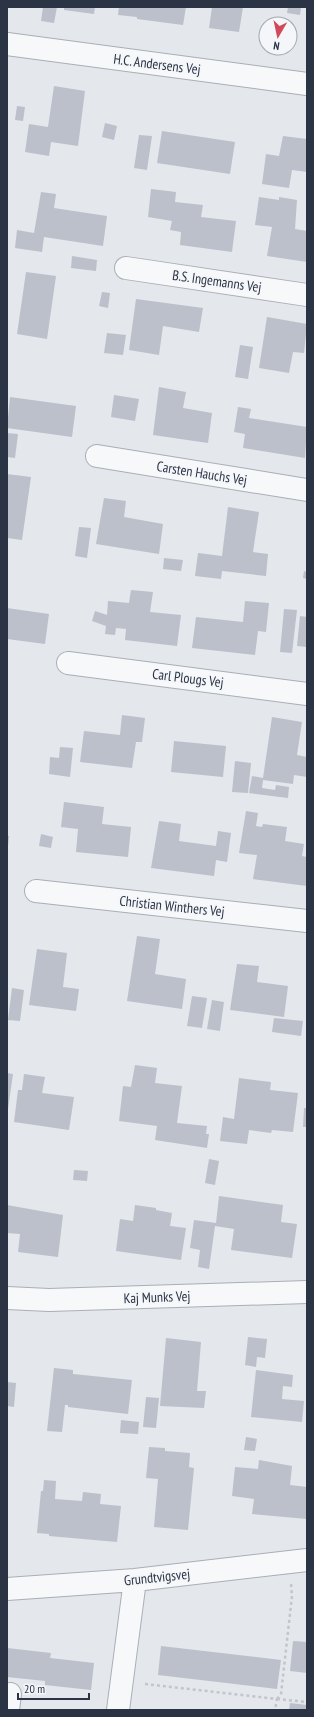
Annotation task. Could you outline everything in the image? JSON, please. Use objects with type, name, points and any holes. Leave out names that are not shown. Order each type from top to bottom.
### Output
[{"type":"street","name":"H.C. Andersens Vej","points":[[7,44],[307,84]]},
{"type":"street","name":"B.S. Ingemanns Vej","points":[[126,268],[307,295]]},
{"type":"street","name":"Carsten Hauchs Vej","points":[[97,456],[307,490]]},
{"type":"street","name":"Carl Plougs Vej","points":[[68,663],[307,694]]},
{"type":"street","name":"Christian Winthers Vej","points":[[36,891],[307,921]]},
{"type":"street","name":"Kaj Munks Vej","points":[[7,1298],[49,1300],[307,1292]]},
{"type":"street","name":"Grundtvigsvej","points":[[7,1589],[135,1580],[298,1561]]},
{"type":"street","points":[[118,1710],[135,1580]]},
{"type":"path","points":[[275,1710],[277,1699],[280,1694],[292,1596],[298,1561]]},
{"type":"path","points":[[122,1681],[307,1702]]},
{"type":"building","points":[[43,7],[57,7],[54,23],[41,21]]},
{"type":"building","points":[[64,7],[95,7],[94,14],[64,10]]},
{"type":"building","points":[[119,7],[186,7],[183,25],[118,15]]},
{"type":"building","points":[[212,7],[243,7],[239,32],[209,28]]},
{"type":"building","points":[[288,7],[301,7],[300,15],[287,13]]},
{"type":"building","points":[[54,86],[85,91],[78,146],[51,142],[49,156],[25,152],[29,124],[48,127]]},
{"type":"building","points":[[17,106],[25,107],[23,121],[15,120]]},
{"type":"building","points":[[105,123],[117,126],[114,140],[102,137]]},
{"type":"building","points":[[162,131],[235,142],[230,174],[157,163]]},
{"type":"building","points":[[139,135],[152,136],[147,170],[134,168]]},
{"type":"building","points":[[283,136],[307,139],[307,172],[292,170],[289,188],[262,184],[266,154],[279,156]]},
{"type":"building","points":[[151,189],[176,192],[175,202],[203,205],[201,217],[236,221],[232,252],[180,245],[181,232],[170,230],[172,221],[148,217]]},
{"type":"building","points":[[41,192],[56,194],[54,208],[107,216],[103,246],[44,237],[42,252],[15,248],[17,230],[34,233]]},
{"type":"building","points":[[259,197],[279,200],[279,197],[297,200],[295,229],[307,231],[307,262],[267,256],[272,227],[255,225]]},
{"type":"building","points":[[72,256],[97,260],[96,271],[71,268]]},
{"type":"building","points":[[26,272],[56,276],[47,339],[17,334]]},
{"type":"building","points":[[102,292],[110,293],[108,308],[99,306]]},
{"type":"building","points":[[136,299],[203,308],[199,332],[163,326],[159,355],[129,350]]},
{"type":"building","points":[[267,317],[307,324],[304,353],[293,352],[289,373],[259,368]]},
{"type":"building","points":[[107,333],[126,335],[123,355],[104,353]]},
{"type":"building","points":[[240,345],[253,347],[248,379],[235,377]]},
{"type":"building","points":[[159,387],[186,392],[183,408],[212,413],[208,443],[153,435]]},
{"type":"building","points":[[114,395],[139,399],[135,421],[111,417]]},
{"type":"building","points":[[10,397],[76,406],[72,437],[7,428]]},
{"type":"building","points":[[238,407],[251,409],[249,418],[307,427],[305,458],[243,448],[245,434],[234,432]]},
{"type":"building","points":[[7,433],[18,434],[15,458],[7,457]]},
{"type":"building","points":[[7,474],[31,477],[22,540],[7,538]]},
{"type":"building","points":[[104,498],[126,501],[124,517],[163,524],[159,554],[96,544]]},
{"type":"building","points":[[228,507],[259,512],[253,552],[268,554],[266,576],[222,571],[221,579],[195,576],[198,553],[222,556]]},
{"type":"building","points":[[79,527],[91,528],[87,558],[75,556]]},
{"type":"building","points":[[164,558],[183,560],[181,571],[163,569]]},
{"type":"building","points":[[304,571],[307,572],[307,579],[303,578]]},
{"type":"building","points":[[131,590],[153,592],[150,612],[181,615],[177,646],[125,640],[126,629],[116,628],[115,635],[105,634],[106,626],[92,621],[95,611],[107,615],[108,601],[129,603]]},
{"type":"building","points":[[245,601],[269,603],[266,632],[258,631],[255,655],[192,648],[196,617],[243,622]]},
{"type":"building","points":[[7,608],[49,614],[45,644],[7,639]]},
{"type":"building","points":[[284,609],[297,610],[292,653],[280,652]]},
{"type":"building","points":[[300,616],[307,617],[307,647],[297,646]]},
{"type":"building","points":[[122,715],[145,718],[142,742],[136,742],[132,768],[80,762],[84,731],[120,735]]},
{"type":"building","points":[[272,717],[302,722],[297,755],[307,757],[307,777],[294,775],[293,784],[263,780],[262,788],[275,790],[276,785],[289,787],[288,798],[249,793],[252,776],[263,778]]},
{"type":"building","points":[[174,741],[226,746],[223,777],[171,772]]},
{"type":"building","points":[[60,747],[73,748],[70,777],[49,774],[50,757],[59,758]]},
{"type":"building","points":[[235,761],[251,763],[248,793],[232,792]]},
{"type":"building","points":[[64,802],[104,807],[102,824],[131,827],[128,857],[76,852],[78,829],[61,827]]},
{"type":"building","points":[[246,811],[258,813],[256,826],[262,827],[263,824],[287,827],[285,841],[304,844],[302,856],[307,857],[307,886],[253,879],[257,855],[239,853]]},
{"type":"building","points":[[159,821],[181,824],[179,841],[216,846],[218,831],[231,833],[227,862],[216,860],[214,876],[151,868]]},
{"type":"building","points":[[41,834],[53,837],[51,848],[39,846]]},
{"type":"building","points":[[7,836],[9,836],[8,846],[7,846]]},
{"type":"building","points":[[137,936],[160,939],[155,974],[186,979],[182,1009],[127,1001]]},
{"type":"building","points":[[37,949],[67,953],[63,987],[79,989],[76,1011],[29,1005]]},
{"type":"building","points":[[237,964],[259,966],[257,982],[288,986],[284,1017],[230,1010]]},
{"type":"building","points":[[12,988],[24,990],[20,1021],[8,1020]]},
{"type":"building","points":[[192,996],[207,998],[202,1028],[187,1026]]},
{"type":"building","points":[[212,1000],[224,1002],[220,1031],[207,1029]]},
{"type":"building","points":[[274,1018],[303,1021],[301,1036],[272,1032]]},
{"type":"building","points":[[135,1065],[157,1068],[155,1083],[182,1086],[177,1123],[207,1126],[206,1134],[209,1134],[207,1148],[155,1140],[157,1126],[119,1121],[123,1086],[131,1087]]},
{"type":"building","points":[[7,1073],[13,1074],[8,1109],[7,1109]]},
{"type":"building","points":[[24,1074],[45,1077],[42,1093],[74,1097],[69,1130],[14,1122],[18,1090],[22,1090]]},
{"type":"building","points":[[239,1078],[271,1082],[270,1090],[298,1093],[293,1132],[272,1130],[271,1133],[249,1130],[247,1144],[220,1141],[223,1117],[234,1119]]},
{"type":"building","points":[[304,1108],[307,1108],[307,1127],[303,1127]]},
{"type":"building","points":[[209,1159],[219,1161],[215,1185],[205,1183]]},
{"type":"building","points":[[74,1170],[88,1171],[87,1181],[73,1180]]},
{"type":"building","points":[[219,1196],[283,1205],[281,1222],[297,1224],[292,1258],[231,1250],[234,1229],[215,1226],[209,1269],[198,1267],[200,1250],[190,1248],[194,1220],[216,1223]]},
{"type":"building","points":[[7,1205],[63,1215],[58,1257],[18,1252],[20,1234],[7,1233]]},
{"type":"building","points":[[135,1205],[156,1208],[156,1210],[172,1213],[170,1226],[186,1228],[181,1260],[116,1251],[120,1219],[133,1221]]},
{"type":"building","points":[[248,1337],[267,1339],[265,1358],[257,1357],[256,1367],[245,1365]]},
{"type":"building","points":[[166,1338],[201,1342],[197,1391],[206,1391],[204,1408],[160,1406]]},
{"type":"building","points":[[54,1368],[73,1370],[73,1374],[132,1380],[128,1414],[68,1407],[68,1405],[65,1405],[62,1432],[47,1431]]},
{"type":"building","points":[[256,1370],[293,1375],[292,1387],[283,1386],[282,1399],[304,1401],[302,1422],[251,1417]]},
{"type":"building","points":[[7,1382],[16,1383],[14,1407],[7,1406]]},
{"type":"building","points":[[146,1397],[159,1398],[156,1428],[143,1427]]},
{"type":"building","points":[[121,1420],[139,1422],[138,1434],[120,1433]]},
{"type":"building","points":[[246,1437],[257,1439],[255,1451],[244,1450]]},
{"type":"building","points":[[149,1447],[165,1448],[165,1451],[190,1453],[189,1467],[194,1468],[188,1530],[154,1527],[158,1479],[146,1478]]},
{"type":"building","points":[[259,1460],[292,1466],[290,1485],[307,1487],[307,1519],[252,1514],[254,1499],[232,1496],[235,1467],[258,1469]]},
{"type":"building","points":[[44,1480],[56,1481],[55,1499],[82,1501],[83,1492],[101,1494],[100,1504],[121,1506],[117,1542],[49,1536],[49,1534],[37,1533],[41,1491],[43,1491]]},
{"type":"building","points":[[293,1641],[307,1642],[307,1673],[290,1671]]},
{"type":"building","points":[[161,1646],[281,1660],[277,1689],[158,1675]]},
{"type":"building","points":[[7,1648],[51,1653],[50,1658],[94,1663],[91,1690],[45,1685],[45,1681],[7,1677]]},
{"type":"building","points":[[290,1703],[307,1705],[307,1710],[289,1710]]}]
